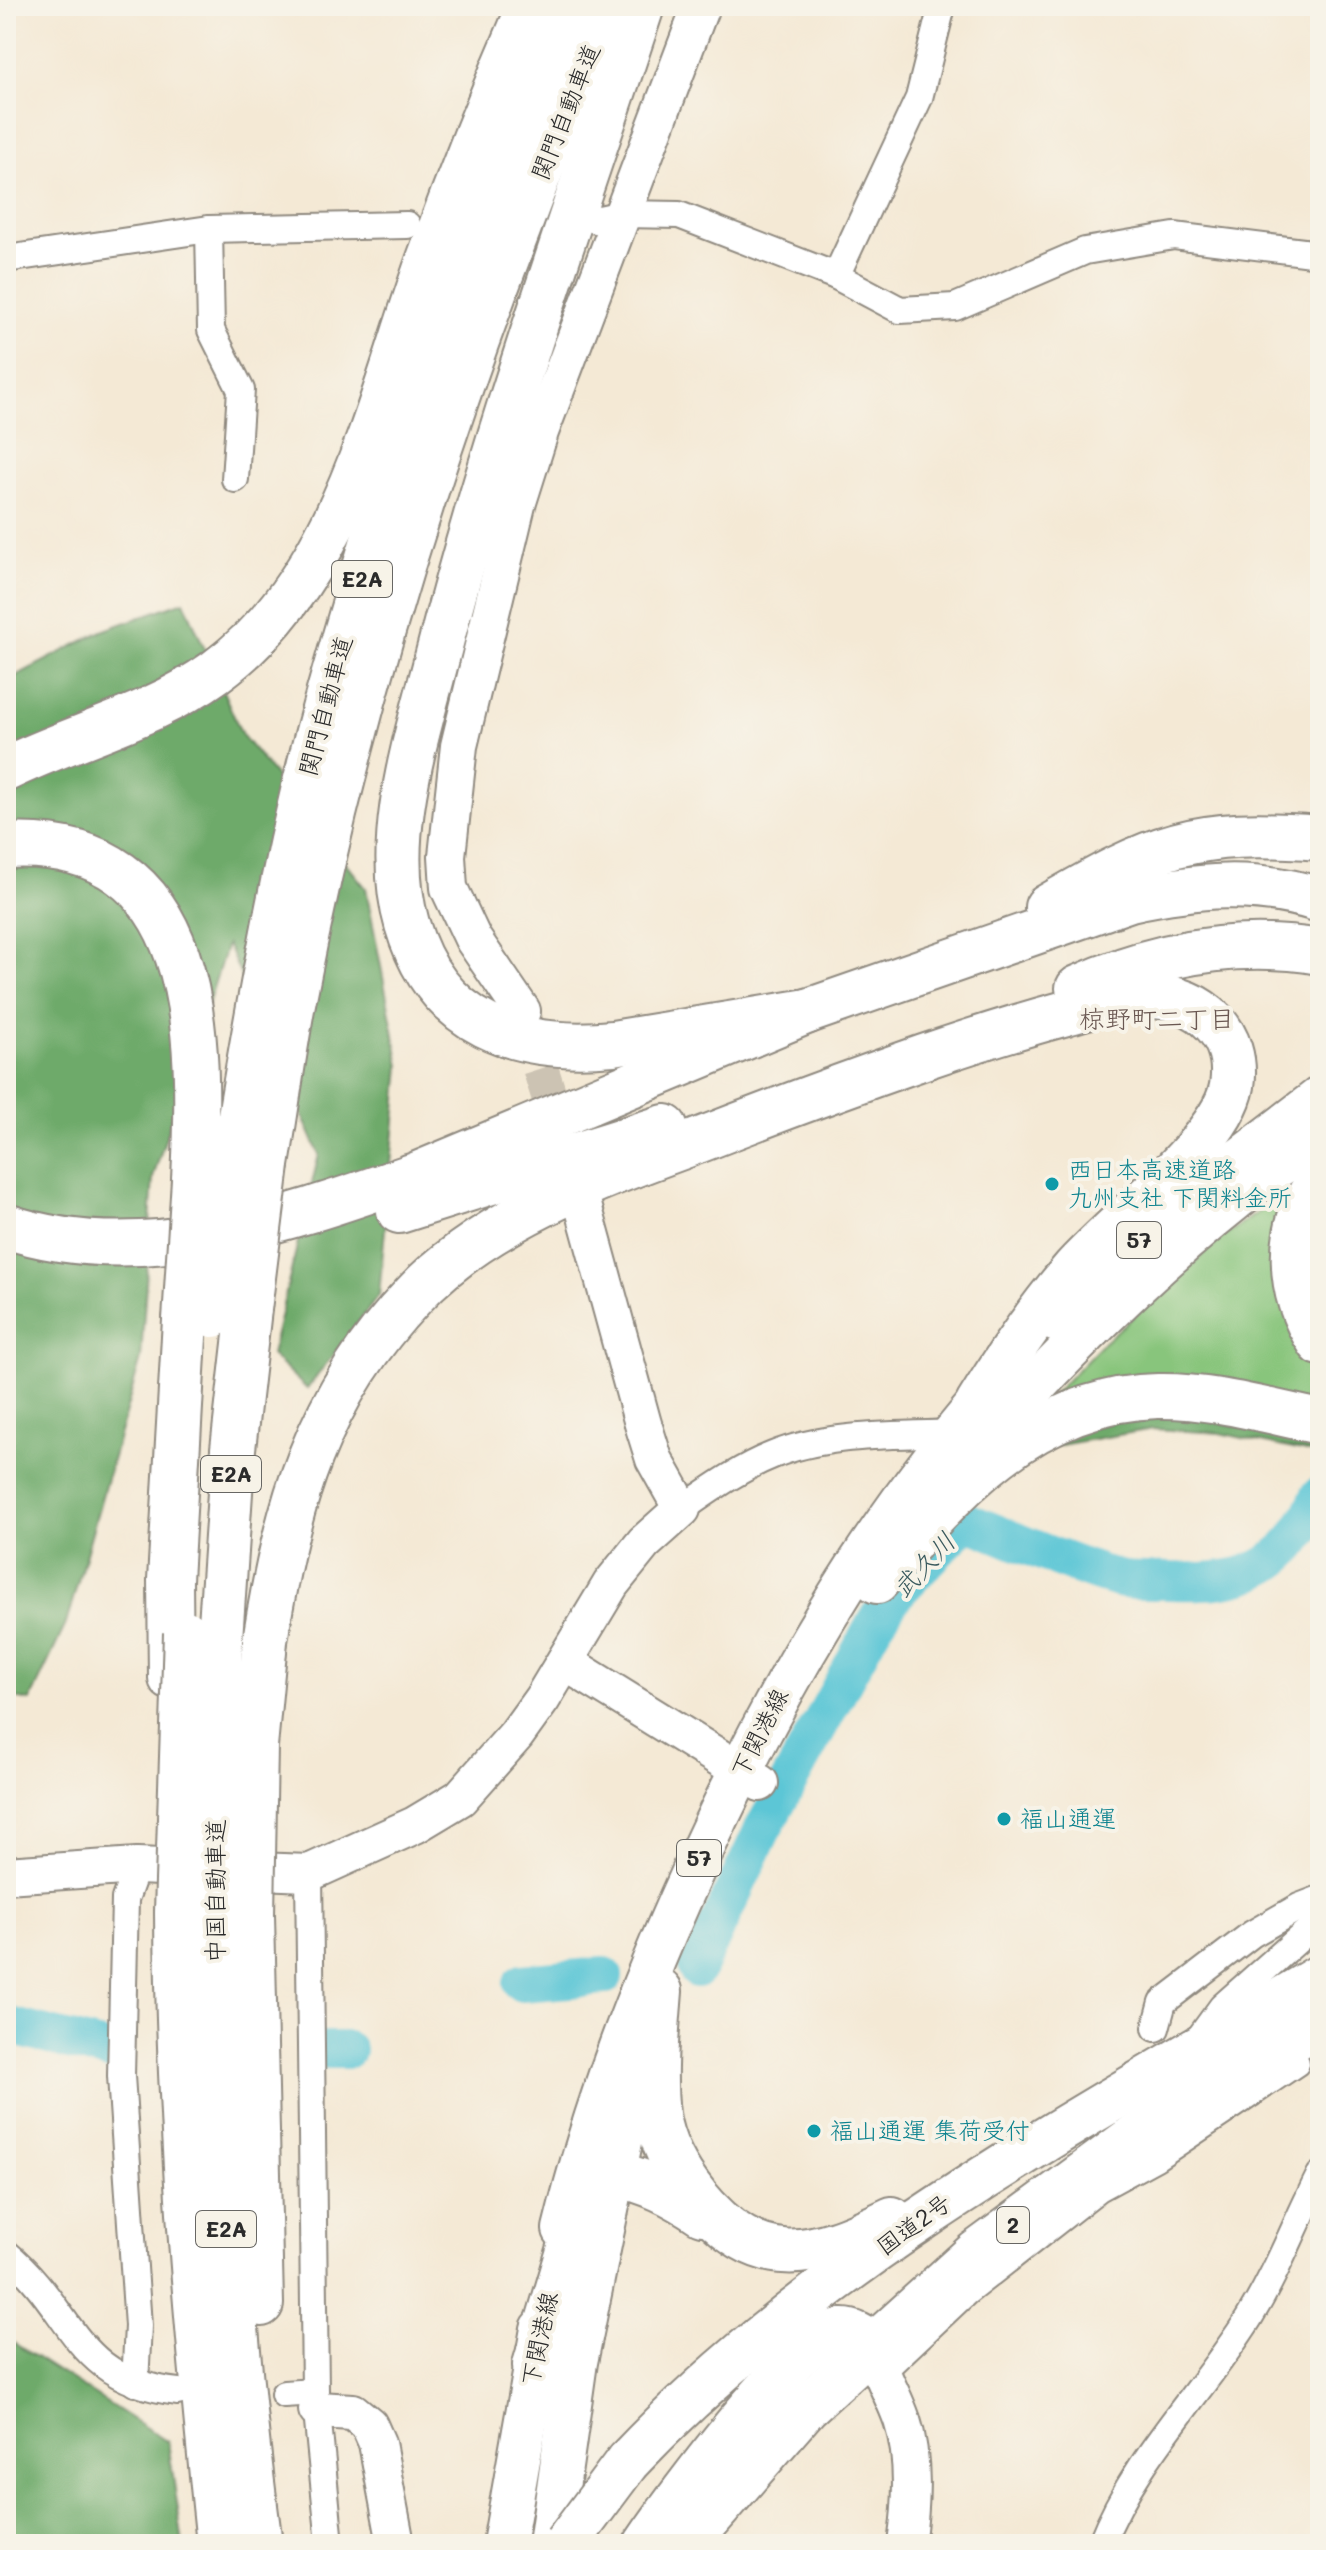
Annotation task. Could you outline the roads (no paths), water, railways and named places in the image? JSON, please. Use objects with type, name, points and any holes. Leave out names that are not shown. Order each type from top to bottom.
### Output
[{"type":"highway","points":[[6,769],[129,719],[214,673],[262,629],[304,575],[344,497],[462,173],[530,6]]},
{"type":"highway","name":"関門自動車道","points":[[240,1240],[231,1172],[262,981],[291,847],[346,631],[427,368],[522,105],[563,6]]},
{"type":"highway","name":"関門自動車道","points":[[231,1172],[293,1003],[335,814],[383,635],[466,371],[608,6]]},
{"type":"highway","points":[[642,6],[515,385],[456,586],[411,768],[403,819],[401,893],[407,923],[428,971],[462,1010],[503,1035],[528,1042],[582,1046],[808,1011]]},
{"type":"highway","points":[[969,952],[1114,868],[1172,844],[1235,834],[1320,838]]},
{"type":"highway","points":[[6,846],[58,847],[114,870],[137,888],[171,935],[184,968],[195,1044],[197,1110],[231,1172],[216,1314],[170,1580],[156,1863]]},
{"type":"highway","points":[[6,1226],[72,1244],[152,1244],[299,1212],[479,1150],[808,1011],[969,952],[1130,899],[1180,888],[1259,886],[1320,900]]},
{"type":"highway","points":[[995,1032],[1088,983],[1168,957],[1237,947],[1320,952]]},
{"type":"highway","points":[[268,2544],[214,1913],[255,1746],[265,1641],[285,1531],[316,1437],[357,1363],[417,1291],[494,1232],[594,1180],[846,1084],[995,1032],[1110,1000],[1170,997],[1188,1003],[1215,1022],[1228,1044],[1233,1068],[1232,1087],[1217,1121],[1075,1268],[1016,1343],[965,1418]]},
{"type":"highway","points":[[6,1257],[75,1274],[115,1275],[229,1259],[371,1221],[600,1144],[846,1084]]},
{"type":"highway","points":[[1314,1151],[1293,1255],[1298,1301],[1320,1343]]},
{"type":"highway","name":"中国自動車道","points":[[214,1913],[156,1863],[203,1636],[233,1449],[216,1314],[240,1240]]},
{"type":"highway","points":[[877,1581],[942,1503],[1029,1436],[1082,1409],[1133,1397],[1185,1397],[1320,1422]]},
{"type":"highway","name":"中国自動車道","points":[[203,1636],[224,2203],[232,2304],[260,2544]]},
{"type":"highway","name":"中国自動車道","points":[[214,1913],[177,2002],[191,2273],[219,2544]]},
{"type":"highway","name":"国道2号","points":[[560,2535],[627,2462],[718,2372],[776,2325],[1171,2042],[1320,1977]]},
{"type":"highway","points":[[660,1991],[655,2064],[661,2131],[683,2179],[722,2226]]},
{"type":"highway","name":"2","points":[[658,2543],[797,2417],[876,2359],[976,2253],[1137,2135],[1320,2023]]},
{"type":"highway","points":[[535,2365],[581,2211],[596,2186],[614,2174],[659,2187],[752,2245],[802,2251],[850,2239],[961,2191]]},
{"type":"main road","name":"下関港線","points":[[560,2535],[578,2349],[643,2038],[750,1776],[818,1628],[965,1418],[1102,1272],[1218,1173],[1320,1098]]},
{"type":"main road","name":"下関港線","points":[[504,2544],[535,2365],[565,2226],[603,2095],[643,1981],[750,1776],[801,1703],[877,1581],[938,1494],[1071,1345],[1183,1241],[1314,1151]]},
{"type":"main road","points":[[658,2543],[716,2446],[813,2342],[842,2330],[857,2333],[876,2359]]},
{"type":"street","points":[[522,1011],[501,975],[473,939],[449,888],[447,856],[454,781],[471,692],[517,505],[540,432],[609,217],[701,6]]},
{"type":"street","points":[[836,276],[919,98],[942,6]]},
{"type":"street","points":[[609,217],[679,215],[836,276],[900,310],[955,307],[1085,251],[1174,236],[1320,254]]},
{"type":"street","points":[[6,259],[209,229],[407,225]]},
{"type":"street","points":[[209,229],[211,330],[241,390],[235,479]]},
{"type":"street","points":[[583,1205],[654,1459],[682,1509]]},
{"type":"street","points":[[6,1875],[156,1863],[309,1873],[366,1850],[460,1798],[516,1735],[565,1662],[611,1584],[644,1543],[682,1509],[722,1481],[774,1454],[816,1443],[965,1418]]},
{"type":"street","points":[[565,1662],[750,1776]]},
{"type":"street","points":[[135,2383],[138,2326],[121,2076],[125,1899],[156,1863]]},
{"type":"street","points":[[309,1873],[316,2401],[330,2544]]},
{"type":"street","points":[[1320,1899],[1252,1934],[1163,2002],[1171,2042],[1222,2007],[1320,1920]]},
{"type":"street","points":[[906,2544],[911,2469],[908,2441],[901,2416],[876,2359],[1087,2196],[1156,2157],[1208,2114],[1320,2049]]},
{"type":"street","points":[[1101,2544],[1120,2497],[1248,2319],[1283,2260],[1320,2175]]},
{"type":"street","points":[[6,2253],[43,2289],[89,2355],[135,2383],[178,2392]]},
{"type":"street","points":[[284,2394],[353,2412],[374,2434],[396,2544]]},
{"type":"waterway","name":"武久川","points":[[697,1969],[762,1831],[873,1627],[896,1593],[966,1521],[1121,1580],[1197,1581],[1243,1575],[1279,1556],[1308,1520],[1320,1495]]},
{"type":"waterway","name":"武久川","points":[[522,1983],[604,1976]]},
{"type":"waterway","name":"武久川","points":[[6,2025],[109,2051]]},
{"type":"waterway","name":"武久川","points":[[323,2050],[347,2050]]},
{"type":"tunnel","points":[[524,1017],[564,1143]]},
{"type":"place","name":"西日本高速道路 九州支社 下関料金所","points":[[1052,1184]]},
{"type":"place","name":"福山通運","points":[[1004,1819]]},
{"type":"place","name":"福山通運 集荷受付","points":[[814,2131]]},
{"type":"district","name":"椋野町二丁目","points":[[1157,1019]]}]
